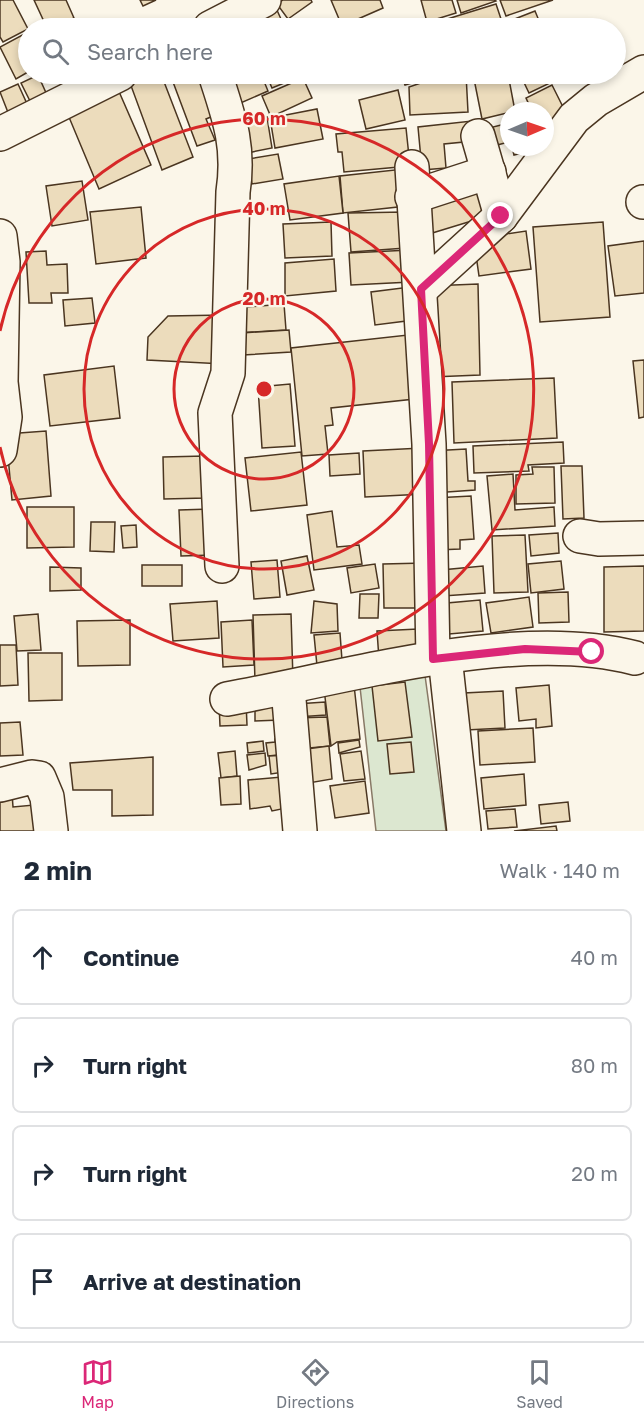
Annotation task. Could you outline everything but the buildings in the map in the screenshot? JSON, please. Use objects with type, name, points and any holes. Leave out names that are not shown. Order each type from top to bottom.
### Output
[{"type":"street","points":[[229,18],[264,0]]},
{"type":"street","points":[[626,82],[644,72]]},
{"type":"street","points":[[0,134],[100,84]]},
{"type":"street","points":[[218,84],[235,134],[237,168],[233,192],[228,373],[215,413],[222,566]]},
{"type":"street","points":[[421,289],[501,216],[574,118],[596,100],[623,84]]},
{"type":"street","points":[[478,136],[501,216]]},
{"type":"street","points":[[464,831],[439,658],[421,289],[412,182],[489,172]]},
{"type":"street","points":[[0,236],[3,262],[1,381],[5,417],[0,450]]},
{"type":"street","points":[[580,536],[599,539],[644,538]]},
{"type":"street","points":[[227,699],[439,658],[525,649],[617,653],[635,658]]},
{"type":"street","points":[[288,688],[300,831]]},
{"type":"street","points":[[0,785],[32,777],[39,778],[47,797],[51,831]]},
{"type":"green space","points":[[424,668],[446,831],[376,831],[359,678]]},
{"type":"route","points":[[501,216],[464,252],[434,274],[421,289],[429,444],[433,659],[525,649],[592,652]]}]
